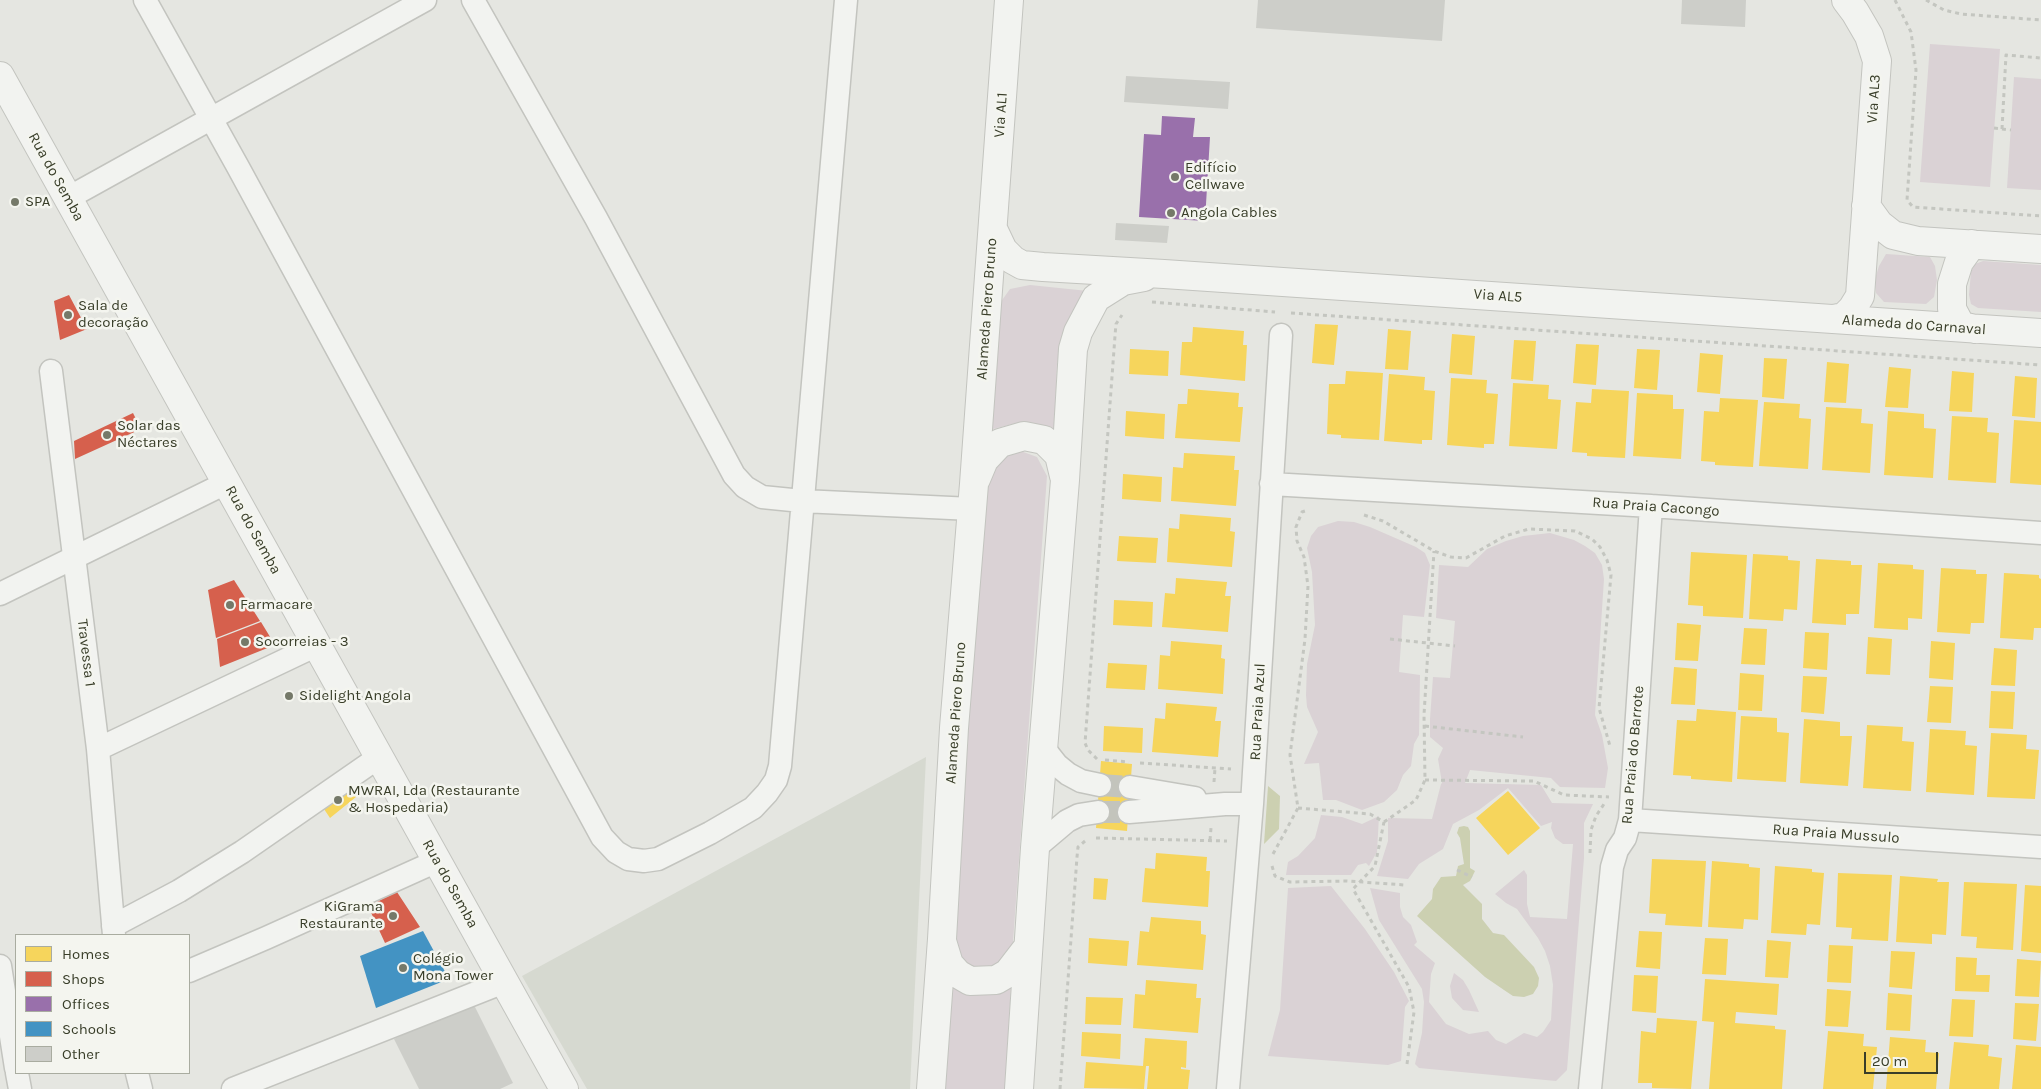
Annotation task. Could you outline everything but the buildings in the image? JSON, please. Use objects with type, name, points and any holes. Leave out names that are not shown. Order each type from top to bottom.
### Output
[{"type":"street","points":[[145,0],[602,838],[616,852],[628,860],[644,861],[658,859],[754,808],[776,780],[780,766],[846,0]]},
{"type":"street","points":[[68,198],[425,0]]},
{"type":"street","points":[[473,0],[596,218],[734,475],[745,487],[762,497],[802,501],[973,496],[984,460],[1000,443],[1024,436],[1044,440],[1059,455],[1065,480]]},
{"type":"street","name":"Via AL1","points":[[993,229],[1009,0]]},
{"type":"street","name":"Via AL3","points":[[1846,0],[1869,36],[1877,61],[1866,206]]},
{"type":"street","name":"Rua do Semba","points":[[0,76],[564,1089]]},
{"type":"street","points":[[1866,206],[1879,224],[1893,235],[1918,241],[2041,249]]},
{"type":"street","name":"Alameda do Carnaval","points":[[1833,319],[1844,317],[1860,296],[1866,206]]},
{"type":"street","name":"Alameda Piero Bruno","points":[[993,229],[1003,250],[1013,260],[1022,265],[1164,274]]},
{"type":"street","name":"Alameda Piero Bruno","points":[[931,1089],[954,728],[993,229]]},
{"type":"street","points":[[1972,244],[1956,269],[1952,284],[1952,309],[1961,326],[1975,329]]},
{"type":"street","points":[[1019,1089],[1034,848],[1065,480],[1073,349],[1078,332],[1096,298],[1124,281],[1164,274]]},
{"type":"street","name":"Via AL5","points":[[1164,274],[1833,319]]},
{"type":"street","name":"Alameda do Carnaval","points":[[1833,319],[2041,333]]},
{"type":"street","name":"Rua Praia Azul","points":[[1228,1089],[1252,804],[1282,325]]},
{"type":"street","name":"Travessa 1","points":[[51,371],[98,749],[114,931]]},
{"type":"street","points":[[0,594],[226,483]]},
{"type":"street","name":"Rua Praia Cacongo","points":[[1271,484],[1651,506],[2041,533]]},
{"type":"street","name":"Rua Praia do Barrote","points":[[1590,1089],[1612,867],[1617,850],[1625,838],[1630,820],[1651,506]]},
{"type":"street","points":[[98,749],[317,645]]},
{"type":"street","points":[[1042,746],[1057,765],[1068,774],[1081,781],[1100,785]]},
{"type":"street","points":[[114,931],[242,852],[379,757]]},
{"type":"street","points":[[1130,787],[1219,796],[1252,804]]},
{"type":"street","points":[[1129,812],[1219,796]]},
{"type":"street","points":[[1034,848],[1068,821],[1079,815],[1098,812]]},
{"type":"street","name":"Rua Praia Mussulo","points":[[1630,820],[2041,847]]},
{"type":"street","points":[[190,970],[266,938],[437,861]]},
{"type":"street","points":[[942,939],[949,964],[958,974],[970,981],[996,980],[1008,973],[1028,947]]},
{"type":"street","points":[[0,966],[15,1062]]},
{"type":"street","points":[[233,1089],[504,982]]},
{"type":"street","points":[[17,1074],[20,1089]]},
{"type":"street","points":[[137,1074],[141,1089]]},
{"type":"path","points":[[1895,0],[1911,32],[1916,70],[1907,200],[1913,207],[2041,216]]},
{"type":"path","points":[[1926,0],[1944,10],[1961,14],[2041,20]]},
{"type":"path","points":[[2002,129],[2006,55],[2041,58]]},
{"type":"path","points":[[1994,128],[2011,130]]},
{"type":"path","points":[[1143,302],[1270,310],[1277,313]]},
{"type":"path","points":[[1126,310],[1116,324],[1114,336],[1085,743],[1088,750],[1098,760],[1239,769]]},
{"type":"path","points":[[1282,325],[1296,312],[2041,365]]},
{"type":"path","points":[[1311,509],[1302,512],[1296,527],[1297,541],[1304,557],[1308,586],[1305,639],[1290,755],[1298,808],[1269,860],[1275,876],[1290,882],[1347,881],[1405,885]]},
{"type":"path","points":[[1356,512],[1383,521],[1434,551],[1451,557],[1466,558],[1505,536],[1529,529],[1575,531],[1592,539],[1607,560],[1611,575],[1599,708],[1611,754]]},
{"type":"path","points":[[1407,1064],[1414,1012],[1409,986],[1353,889],[1375,866],[1384,822],[1416,800],[1425,780],[1424,714],[1434,551]]},
{"type":"path","points":[[1390,638],[1455,646]]},
{"type":"path","points":[[1425,726],[1523,737]]},
{"type":"path","points":[[1215,768],[1219,796]]},
{"type":"path","points":[[1425,780],[1534,782],[1564,794],[1609,797]]},
{"type":"path","points":[[1591,830],[1596,816],[1609,797],[1611,788]]},
{"type":"path","points":[[1298,808],[1370,814],[1384,822]]},
{"type":"path","points":[[1060,1089],[1078,847],[1083,841],[1091,838],[1233,841]]},
{"type":"path","points":[[1457,870],[1472,877]]},
{"type":"shaded area","points":[[1930,44],[2000,49],[1990,187],[1920,182]]},
{"type":"shaded area","points":[[2014,77],[2041,79],[2041,190],[2007,188]]},
{"type":"shaded area","points":[[1886,254],[1930,257],[1935,266],[1937,280],[1934,297],[1926,304],[1884,302],[1876,293],[1875,279],[1879,266]]},
{"type":"shaded area","points":[[1983,261],[2041,265],[2041,312],[1978,308],[1971,304],[1969,295],[1971,272],[1975,264]]},
{"type":"shaded area","points":[[1030,285],[1088,291],[1061,344],[1057,364],[1054,433],[1035,426],[1013,424],[989,430],[1000,303],[1010,289]]},
{"type":"shaded area","points":[[1018,450],[1037,457],[1047,476],[1012,955],[999,970],[978,971],[960,964],[950,944],[985,469],[999,454]]},
{"type":"shaded area","points":[[1338,521],[1354,522],[1370,527],[1416,547],[1425,553],[1430,565],[1424,617],[1403,615],[1399,672],[1420,675],[1419,735],[1414,744],[1411,766],[1403,775],[1397,790],[1384,802],[1362,810],[1336,800],[1323,800],[1319,763],[1304,764],[1318,732],[1307,707],[1306,695],[1307,664],[1315,625],[1312,572],[1307,548],[1311,536],[1318,527]]},
{"type":"shaded area","points":[[1550,533],[1574,540],[1585,546],[1595,553],[1602,565],[1604,579],[1595,715],[1602,735],[1608,768],[1605,788],[1560,787],[1551,778],[1470,770],[1465,783],[1541,785],[1552,803],[1593,804],[1584,823],[1584,858],[1567,1070],[1556,1081],[1419,1068],[1415,1064],[1422,1033],[1424,1002],[1422,989],[1379,920],[1370,888],[1400,893],[1400,907],[1403,917],[1411,925],[1417,942],[1414,945],[1435,963],[1431,974],[1429,1002],[1446,1024],[1469,1034],[1488,1031],[1496,1040],[1506,1044],[1524,1033],[1537,1037],[1551,1020],[1553,985],[1545,951],[1517,909],[1495,894],[1524,870],[1527,875],[1527,904],[1530,917],[1567,919],[1573,844],[1563,844],[1555,838],[1551,828],[1552,822],[1541,826],[1508,788],[1479,810],[1453,824],[1443,849],[1419,864],[1408,879],[1377,876],[1388,841],[1388,818],[1432,819],[1442,783],[1438,759],[1443,748],[1430,737],[1433,677],[1450,678],[1455,621],[1436,618],[1439,565],[1468,567],[1487,549],[1506,541],[1523,536]]},
{"type":"shaded area","points":[[926,757],[910,1089],[587,1089],[522,976]]},
{"type":"shaded area","points":[[1268,786],[1280,796],[1279,829],[1264,844]]},
{"type":"shaded area","points":[[1321,815],[1342,817],[1362,824],[1379,816],[1377,852],[1369,866],[1366,863],[1358,865],[1351,875],[1286,875],[1288,862],[1298,856],[1315,838]]},
{"type":"shaded area","points":[[1459,827],[1468,827],[1470,831],[1470,868],[1475,871],[1470,881],[1463,885],[1482,904],[1482,919],[1493,933],[1504,935],[1534,967],[1539,978],[1538,986],[1533,994],[1524,997],[1513,996],[1504,990],[1485,977],[1417,916],[1432,899],[1433,889],[1441,877],[1456,876],[1458,866],[1464,864],[1460,838],[1457,833]]},
{"type":"shaded area","points":[[1331,886],[1365,929],[1394,972],[1409,1001],[1405,1007],[1401,1061],[1388,1065],[1268,1056],[1280,1010],[1288,888]]},
{"type":"shaded area","points":[[1454,973],[1463,980],[1479,1012],[1463,1010],[1452,998],[1450,986]]},
{"type":"shaded area","points":[[950,982],[1011,986],[1005,1089],[943,1089]]},
{"type":"tunnel","points":[[1100,785],[1130,787]]},
{"type":"tunnel","points":[[1098,812],[1129,812]]},
{"type":"place","name":"Edifício Cellwave","points":[[1175,177]]},
{"type":"place","name":"SPA","points":[[15,202]]},
{"type":"place","name":"Angola Cables","points":[[1171,213]]},
{"type":"place","name":"Sala de decoração","points":[[68,315]]},
{"type":"place","name":"Solar das Néctares","points":[[107,435]]},
{"type":"place","name":"Farmacare","points":[[230,605]]},
{"type":"place","name":"Socorreias - 3","points":[[245,642]]},
{"type":"place","name":"Sidelight Angola","points":[[289,696]]},
{"type":"place","name":"MWRAI, Lda (Restaurante & Hospedaria)","points":[[338,800]]},
{"type":"place","name":"KiGrama Restaurante","points":[[393,916]]},
{"type":"place","name":"Colégio Mona Tower","points":[[403,968]]}]
